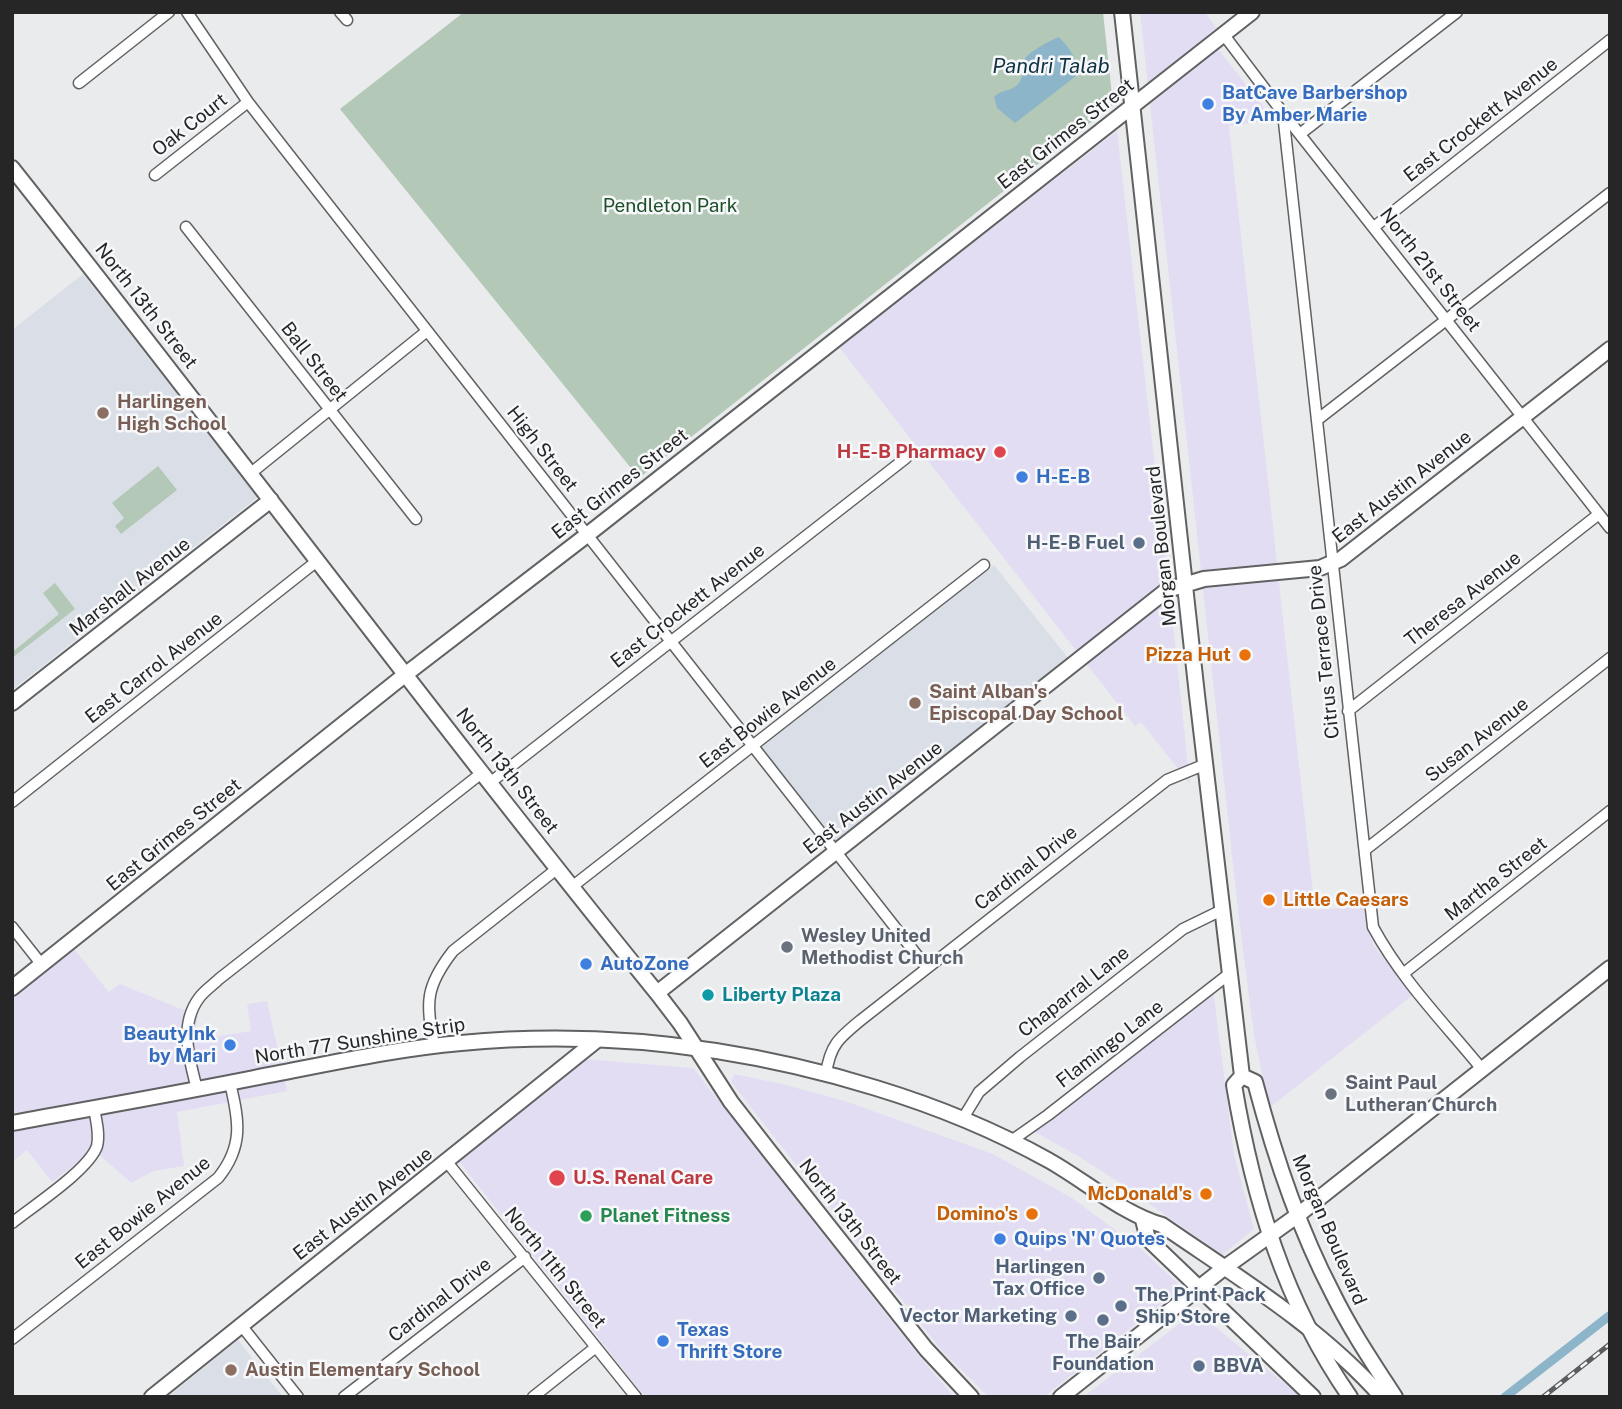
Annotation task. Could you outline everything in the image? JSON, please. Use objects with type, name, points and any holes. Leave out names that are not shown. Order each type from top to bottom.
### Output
[{"type":"street","points":[[79,83],[169,12]]},
{"type":"street","name":"High Street","points":[[187,12],[248,103],[927,968]]},
{"type":"street","name":"Morgan Boulevard","points":[[1122,12],[1242,1076],[1234,1085],[1236,1099],[1249,1170],[1269,1236],[1309,1329],[1350,1397]]},
{"type":"street","name":"East Grimes Street","points":[[12,988],[406,674],[1252,12]]},
{"type":"street","points":[[1300,134],[1457,12]]},
{"type":"street","name":"North 21st Street","points":[[1224,35],[1610,527]]},
{"type":"street","name":"East Crockett Avenue","points":[[1374,228],[1610,40]]},
{"type":"street","name":"Oak Court","points":[[155,175],[248,103]]},
{"type":"street","name":"Citrus Terrace Drive","points":[[1283,113],[1373,928],[1383,946],[1481,1068]]},
{"type":"street","name":"North 13th Street","points":[[12,168],[657,993],[731,1102],[776,1160],[931,1356],[971,1397]]},
{"type":"street","points":[[1317,420],[1610,193]]},
{"type":"street","name":"Ball Street","points":[[186,227],[416,519]]},
{"type":"street","points":[[251,473],[426,331]]},
{"type":"street","name":"East Austin Avenue","points":[[657,993],[1167,590],[1204,579],[1320,568],[1341,559],[1610,349]]},
{"type":"street","name":"East Crockett Avenue","points":[[197,1089],[187,1049],[188,1022],[198,998],[219,979],[670,642],[906,458]]},
{"type":"street","name":"Marshall Avenue","points":[[12,703],[271,500]]},
{"type":"street","name":"Theresa Avenue","points":[[1348,711],[1599,514]]},
{"type":"street","name":"East Carrol Avenue","points":[[12,802],[317,561]]},
{"type":"street","name":"East Bowie Avenue","points":[[573,886],[984,565]]},
{"type":"street","name":"Susan Avenue","points":[[1365,850],[1610,658]]},
{"type":"street","name":"Cardinal Drive","points":[[826,1074],[829,1054],[836,1042],[1167,780],[1206,764]]},
{"type":"street","name":"Martha Street","points":[[1404,973],[1610,811]]},
{"type":"street","points":[[434,1045],[428,1000],[440,967],[453,951],[558,867]]},
{"type":"street","name":"Chaparral Lane","points":[[962,1120],[979,1092],[1020,1057],[1183,929],[1222,911]]},
{"type":"street","points":[[12,927],[42,965]]},
{"type":"street","points":[[1061,1397],[1224,1268],[1298,1215],[1610,968]]},
{"type":"street","name":"Flamingo Lane","points":[[1011,1141],[1229,974]]},
{"type":"street","name":"North 77 Sunshine Strip","points":[[12,1123],[434,1045],[510,1040],[597,1040],[695,1046],[826,1074],[877,1088],[1011,1141],[1071,1173],[1143,1220],[1161,1225],[1224,1268],[1309,1329],[1348,1362],[1382,1397]]},
{"type":"street","name":"East Austin Avenue","points":[[152,1397],[597,1040]]},
{"type":"street","name":"Morgan Boulevard","points":[[1242,1076],[1255,1082],[1278,1165],[1343,1313],[1395,1397]]},
{"type":"street","name":"East Bowie Avenue","points":[[12,1339],[218,1178],[229,1165],[238,1135],[238,1114],[230,1083]]},
{"type":"street","points":[[12,1223],[74,1174],[91,1157],[97,1145],[98,1131],[94,1108]]},
{"type":"street","name":"North 11th Street","points":[[447,1162],[636,1397]]},
{"type":"street","name":"North 77 Sunshine Strip","points":[[1143,1220],[1148,1239],[1313,1397]]},
{"type":"street","name":"Cardinal Drive","points":[[344,1397],[525,1257]]},
{"type":"street","points":[[241,1325],[298,1397]]},
{"type":"street","points":[[533,1397],[596,1346]]},
{"type":"shaded area","points":[[1140,12],[1205,12],[1216,28],[1207,35],[1274,120],[1229,126],[1315,910],[1364,906],[1367,928],[1374,946],[1413,995],[1269,1108],[1254,1035],[1239,919]]},
{"type":"shaded area","points":[[1117,131],[1190,784],[1141,722],[1135,726],[839,347]]},
{"type":"shaded area","name":"Harlingen High School","points":[[83,274],[258,497],[12,690],[12,330]]},
{"type":"shaded area","name":"Saint Alban's Episcopal Day School","points":[[994,565],[1068,658],[837,842],[761,747]]},
{"type":"shaded area","points":[[74,949],[109,992],[120,984],[198,1016],[194,1040],[251,1031],[247,1004],[267,1001],[287,1091],[177,1112],[184,1166],[154,1171],[131,1183],[91,1147],[82,1159],[52,1182],[27,1150],[12,1162],[12,997]]},
{"type":"shaded area","points":[[1213,989],[1234,1154],[1254,1229],[1222,1255],[1117,1181],[1033,1131]]},
{"type":"shaded area","points":[[585,1059],[693,1068],[918,1355],[954,1397],[645,1397],[458,1160]]},
{"type":"shaded area","points":[[734,1074],[845,1101],[993,1154],[1072,1198],[1141,1249],[1182,1287],[1044,1397],[989,1397],[942,1351],[731,1082]]},
{"type":"shaded area","points":[[1196,1311],[1301,1397],[1083,1397]]},
{"type":"shaded area","name":"Austin Elementary School","points":[[238,1340],[283,1397],[168,1397]]},
{"type":"green space","name":"Pendleton Park","points":[[464,12],[1103,12],[1113,105],[639,478],[340,109]]},
{"type":"green space","points":[[158,466],[177,490],[121,534],[115,526],[124,518],[112,503]]},
{"type":"green space","points":[[55,583],[75,609],[12,658],[12,650],[59,614],[43,593]]},
{"type":"water","name":"Pandri Talab","points":[[1058,37],[1073,55],[1076,76],[1015,123],[997,108],[994,97],[1020,82],[1023,63],[1028,55]]},
{"type":"waterway","points":[[1505,1397],[1609,1316]]},
{"type":"railway","points":[[1543,1397],[1610,1344]]},
{"type":"place","name":"BatCave Barbershop By Amber Marie","points":[[1208,104]]},
{"type":"place","name":"Harlingen High School","points":[[103,413]]},
{"type":"place","name":"H-E-B Pharmacy","points":[[1000,452]]},
{"type":"place","name":"H-E-B","points":[[1022,477]]},
{"type":"place","name":"H-E-B Fuel","points":[[1139,543]]},
{"type":"place","name":"Pizza Hut","points":[[1245,655]]},
{"type":"place","name":"Saint Alban's Episcopal Day School","points":[[915,703]]},
{"type":"place","name":"Little Caesars","points":[[1269,900]]},
{"type":"place","name":"Wesley United Methodist Church","points":[[787,947]]},
{"type":"place","name":"AutoZone","points":[[586,964]]},
{"type":"place","name":"Liberty Plaza","points":[[708,995]]},
{"type":"place","name":"BeautyInk by Mari","points":[[230,1045]]},
{"type":"place","name":"Saint Paul Lutheran Church","points":[[1331,1094]]},
{"type":"place","name":"U.S. Renal Care","points":[[557,1178]]},
{"type":"place","name":"McDonald's","points":[[1206,1194]]},
{"type":"place","name":"Domino's","points":[[1032,1214]]},
{"type":"place","name":"Planet Fitness","points":[[586,1216]]},
{"type":"place","name":"Quips 'N' Quotes","points":[[1000,1239]]},
{"type":"place","name":"Harlingen Tax Office","points":[[1099,1278]]},
{"type":"place","name":"The Print Pack Ship Store","points":[[1121,1306]]},
{"type":"place","name":"Vector Marketing","points":[[1071,1316]]},
{"type":"place","name":"The Bair Foundation","points":[[1103,1320]]},
{"type":"place","name":"Texas Thrift Store","points":[[663,1341]]},
{"type":"place","name":"BBVA","points":[[1199,1366]]},
{"type":"place","name":"Austin Elementary School","points":[[231,1370]]}]
